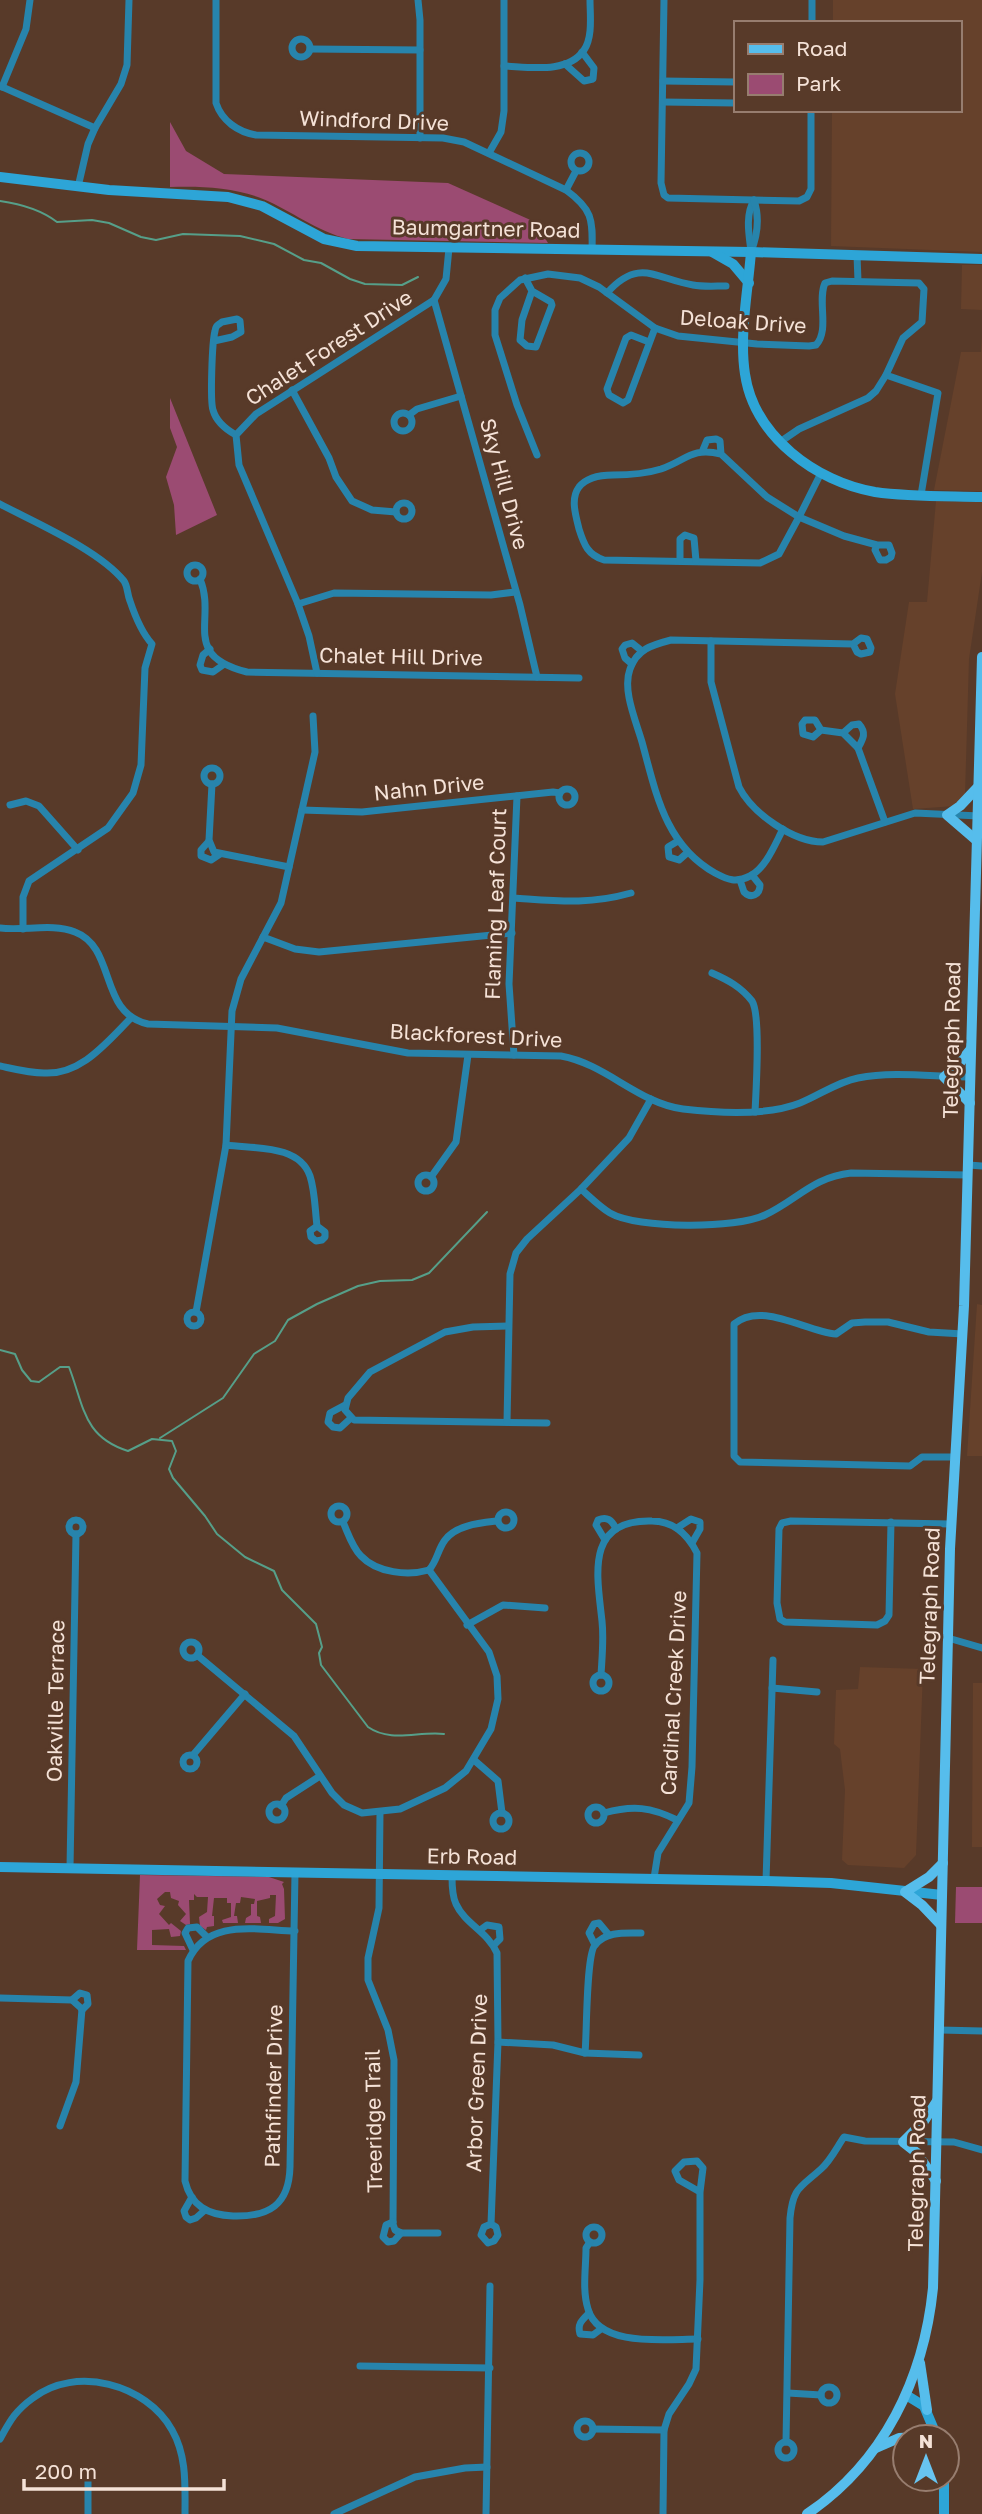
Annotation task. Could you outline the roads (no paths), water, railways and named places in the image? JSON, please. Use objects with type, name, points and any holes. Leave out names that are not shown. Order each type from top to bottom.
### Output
[{"type":"main road","name":"Telegraph Road","points":[[807,2514],[843,2485],[877,2448],[906,2395],[920,2360],[932,2300],[951,1524],[963,1334],[971,1049],[977,1028],[982,657]]},
{"type":"main road","points":[[979,837],[947,815],[980,791]]},
{"type":"main road","points":[[970,1103],[944,1077],[971,1049]]},
{"type":"main road","points":[[942,1925],[905,1892],[919,1885],[943,1863]]},
{"type":"main road","points":[[936,2181],[917,2153],[903,2142],[924,2121],[938,2098]]},
{"type":"main road","points":[[920,2360],[926,2410]]},
{"type":"main road","points":[[877,2448],[891,2442]]},
{"type":"street","points":[[30,0],[26,29],[1,86],[94,128]]},
{"type":"street","points":[[78,187],[94,128],[121,84],[127,65],[129,0]]},
{"type":"street","name":"Windford Drive","points":[[216,0],[216,103],[230,124],[246,134],[256,135],[443,138],[464,142],[566,190],[579,199],[592,222],[592,250]]},
{"type":"street","points":[[418,0],[420,138]]},
{"type":"street","points":[[489,153],[501,132],[504,0]]},
{"type":"street","points":[[504,66],[549,67],[565,64],[582,51],[588,39],[590,0]]},
{"type":"street","points":[[664,0],[661,183],[664,195],[673,200],[799,201],[810,193],[811,112]]},
{"type":"street","points":[[812,0],[812,21]]},
{"type":"street","points":[[310,49],[419,50]]},
{"type":"street","points":[[565,64],[584,81],[593,79],[594,68],[582,51]]},
{"type":"street","points":[[663,81],[734,82]]},
{"type":"street","points":[[663,102],[734,103]]},
{"type":"street","points":[[566,190],[576,171]]},
{"type":"street","name":"Baumgartner Road","points":[[0,177],[128,192],[194,193],[228,197],[261,206],[335,243],[357,246],[982,258]]},
{"type":"street","points":[[754,200],[757,236],[751,252],[744,366],[748,390],[764,423],[780,442],[821,472],[846,484],[873,491],[982,497]]},
{"type":"street","name":"Chalet Forest Drive","points":[[317,673],[309,636],[298,604],[239,465],[236,435],[256,414],[434,300],[446,279],[449,248]]},
{"type":"street","points":[[711,251],[733,264],[749,283]]},
{"type":"street","points":[[857,255],[858,281]]},
{"type":"street","points":[[607,293],[619,280],[639,273],[659,275],[692,285],[726,286]]},
{"type":"street","name":"Deloak Drive","points":[[537,455],[517,405],[495,335],[495,310],[500,298],[514,283],[525,278],[548,274],[580,278],[607,293],[655,328],[678,336],[816,345],[822,334],[822,290],[825,283],[919,282],[923,286],[922,322],[904,338],[886,375]]},
{"type":"street","points":[[525,278],[532,291],[552,305],[540,343],[536,347],[527,346],[520,340],[522,320],[532,291]]},
{"type":"street","name":"Sky Hill Drive","points":[[434,300],[537,677]]},
{"type":"street","points":[[649,342],[631,335],[626,338],[607,388],[609,396],[623,402],[628,400],[655,328]]},
{"type":"street","points":[[214,341],[212,408],[227,430],[236,435]]},
{"type":"street","points":[[780,442],[799,429],[868,398],[886,375],[938,393],[922,495]]},
{"type":"street","points":[[292,390],[336,478],[352,501],[372,510],[396,512]]},
{"type":"street","points":[[409,415],[417,409],[461,396]]},
{"type":"street","points":[[702,452],[707,440],[716,439],[722,444],[721,454]]},
{"type":"street","points":[[821,472],[799,517],[779,554],[773,558],[753,563],[604,560],[586,549],[580,533],[574,496],[582,484],[594,477],[639,474],[660,469],[693,453],[702,452],[721,454],[768,497],[799,517],[844,536],[877,545]]},
{"type":"street","points":[[0,504],[73,543],[113,570],[126,585],[130,603],[144,635],[152,644],[145,668],[141,765],[133,793],[117,817],[95,839],[29,881],[23,897],[23,929]]},
{"type":"street","points":[[680,561],[680,539],[685,535],[694,538],[696,561]]},
{"type":"street","name":"Chalet Hill Drive","points":[[200,579],[204,588],[204,634],[210,649],[223,665],[247,672],[579,678]]},
{"type":"street","points":[[298,604],[334,593],[515,592]]},
{"type":"street","points":[[783,829],[761,866],[752,875],[740,880],[728,880],[687,853],[662,811],[631,701],[628,682],[632,664],[642,651],[671,640],[853,644]]},
{"type":"street","points":[[711,641],[711,682],[739,787],[746,801],[755,810],[783,829],[812,842],[823,842],[915,813],[979,816]]},
{"type":"street","points":[[632,664],[625,658],[622,649],[625,645],[632,643],[642,651]]},
{"type":"street","name":"Chalet Hill Drive","points":[[210,649],[200,665],[202,670],[213,672],[223,665]]},
{"type":"street","points":[[196,1312],[226,1145],[230,1026],[241,979],[281,903],[315,752],[313,716]]},
{"type":"street","points":[[843,733],[852,725],[859,724],[864,737],[858,748]]},
{"type":"street","points":[[821,730],[843,733],[858,748],[885,822]]},
{"type":"street","points":[[212,784],[209,841],[215,852],[289,867]]},
{"type":"street","name":"Nahn Drive","points":[[302,810],[362,813],[560,793]]},
{"type":"street","name":"Flaming Leaf Court","points":[[514,1055],[509,984],[517,796]]},
{"type":"street","points":[[10,805],[26,801],[39,806],[78,850]]},
{"type":"street","points":[[209,841],[201,850],[201,856],[211,860],[220,853]]},
{"type":"street","points":[[678,841],[668,847],[669,858],[679,860],[687,853]]},
{"type":"street","points":[[740,880],[748,896],[755,895],[760,885],[752,875]]},
{"type":"street","points":[[514,898],[584,902],[604,901],[631,893]]},
{"type":"street","points":[[0,929],[64,929],[88,939],[101,961],[118,1005],[130,1019],[93,1055],[69,1070],[45,1074],[0,1066]]},
{"type":"street","points":[[263,937],[295,949],[319,952],[512,933]]},
{"type":"street","points":[[712,973],[735,983],[754,1004],[757,1044],[755,1112]]},
{"type":"street","name":"Blackforest Drive","points":[[130,1019],[148,1024],[287,1030],[387,1051],[575,1059],[600,1069],[652,1100],[686,1109],[755,1112],[793,1105],[855,1078],[970,1077]]},
{"type":"street","points":[[431,1177],[456,1142],[468,1055]]},
{"type":"street","points":[[507,1422],[510,1274],[516,1253],[629,1138],[652,1100]]},
{"type":"street","points":[[226,1145],[289,1153],[304,1164],[310,1177],[317,1226]]},
{"type":"street","points":[[581,1189],[610,1213],[641,1223],[738,1224],[768,1214],[822,1179],[835,1175],[851,1172],[968,1170],[982,1166]]},
{"type":"street","points":[[955,1457],[922,1457],[910,1466],[740,1462],[734,1455],[734,1324],[740,1319],[756,1316],[779,1317],[817,1332],[836,1334],[852,1323],[865,1322],[888,1322],[929,1332],[963,1334]]},
{"type":"street","points":[[508,1326],[473,1327],[445,1332],[370,1373],[345,1404],[330,1413],[328,1422],[333,1427],[340,1428],[351,1418],[547,1423]]},
{"type":"street","points":[[345,1404],[345,1410],[351,1418]]},
{"type":"street","name":"Cardinal Creek Drive","points":[[601,1675],[603,1640],[596,1567],[605,1540],[596,1525],[598,1520],[607,1518],[616,1529],[627,1523],[641,1521],[669,1523],[677,1528],[691,1520],[700,1522],[700,1529],[692,1543],[697,1553],[697,1565],[689,1803],[657,1853],[654,1878]]},
{"type":"street","points":[[343,1522],[354,1546],[373,1566],[397,1572],[418,1573],[429,1570],[444,1541],[454,1532],[480,1523],[498,1521]]},
{"type":"street","points":[[891,1522],[889,1615],[885,1621],[877,1625],[785,1622],[780,1619],[777,1590],[779,1529],[782,1523],[791,1521],[891,1522],[951,1524]]},
{"type":"street","points":[[677,1528],[688,1536],[692,1543]]},
{"type":"street","points":[[605,1540],[616,1529]]},
{"type":"street","name":"Oakville Terrace","points":[[70,1868],[76,1534]]},
{"type":"street","points":[[197,1655],[294,1736],[332,1793],[352,1810],[362,1813],[400,1809],[446,1788],[466,1771],[491,1729],[495,1713],[497,1676],[489,1652],[429,1570]]},
{"type":"street","points":[[467,1625],[503,1605],[545,1608]]},
{"type":"street","points":[[948,1638],[982,1648]]},
{"type":"street","points":[[766,1881],[773,1660]]},
{"type":"street","points":[[772,1688],[817,1692]]},
{"type":"street","points":[[193,1755],[245,1694]]},
{"type":"street","points":[[474,1760],[498,1781],[502,1813]]},
{"type":"street","points":[[281,1806],[286,1798],[320,1776]]},
{"type":"street","points":[[604,1813],[628,1808],[658,1810],[677,1820]]},
{"type":"street","name":"Treeridge Trail","points":[[380,1812],[379,1908],[368,1958],[368,1980],[388,2030],[394,2060],[393,2222],[396,2231],[401,2234],[394,2241],[388,2242],[383,2237],[386,2225],[393,2222]]},
{"type":"street","name":"Erb Road","points":[[0,1867],[766,1881],[831,1883],[942,1895]]},
{"type":"street","name":"Pathfinder Drive","points":[[295,1873],[295,1931],[288,2187],[276,2205],[252,2217],[212,2214],[205,2210],[190,2220],[184,2211],[192,2197],[185,2180],[187,1974],[188,1961],[193,1951],[185,1933],[188,1928],[197,1927],[207,1937],[227,1929],[295,1931]]},
{"type":"street","name":"Arbor Green Drive","points":[[452,1876],[456,1904],[463,1915],[494,1945],[497,1953],[498,2042],[491,2224]]},
{"type":"street","points":[[585,2053],[589,2007],[588,1967],[594,1945],[589,1933],[594,1924],[599,1923],[609,1935]]},
{"type":"street","name":"Arbor Green Drive","points":[[480,1930],[487,1925],[499,1927],[500,1938],[494,1945]]},
{"type":"street","points":[[594,1945],[609,1935],[641,1933]]},
{"type":"street","points":[[193,1951],[201,1940],[207,1937]]},
{"type":"street","points":[[0,1998],[72,2000],[80,1993],[87,1995],[88,2004],[82,2010],[76,2082],[60,2126]]},
{"type":"street","points":[[72,2000],[82,2010]]},
{"type":"street","points":[[940,2030],[982,2031]]},
{"type":"street","points":[[498,2042],[553,2045],[585,2053],[639,2055]]},
{"type":"street","points":[[786,2442],[790,2218],[795,2192],[821,2169],[844,2137],[865,2141],[954,2142],[982,2150]]},
{"type":"street","points":[[663,2514],[664,2430],[669,2414],[696,2369],[698,2339],[702,2168],[696,2161],[684,2162],[676,2171],[679,2180],[700,2192]]},
{"type":"street","points":[[192,2197],[197,2205],[205,2210]]},
{"type":"street","points":[[401,2234],[438,2233]]},
{"type":"street","points":[[590,2242],[586,2248],[585,2291],[589,2313],[601,2329],[630,2338],[698,2339]]},
{"type":"street","points":[[486,2514],[490,2286]]},
{"type":"street","points":[[589,2313],[580,2321],[580,2334],[593,2335],[601,2329]]},
{"type":"street","points":[[360,2365],[490,2368]]},
{"type":"street","points":[[0,2439],[7,2422],[28,2402],[61,2384],[88,2382],[121,2388],[153,2407],[172,2430],[185,2470],[185,2514]]},
{"type":"street","points":[[788,2393],[821,2395]]},
{"type":"street","points":[[906,2395],[918,2400],[931,2423]]},
{"type":"street","points":[[593,2429],[664,2430]]},
{"type":"street","points":[[334,2514],[415,2477],[487,2467]]},
{"type":"street","points":[[88,2477],[88,2514]]},
{"type":"street","points":[[944,2493],[944,2514]]},
{"type":"waterway","points":[[0,201],[30,208],[57,222],[92,220],[109,223],[141,237],[156,240],[183,234],[240,236],[274,244],[304,260],[321,263],[365,284],[402,285],[418,277]]},
{"type":"waterway","points":[[160,1438],[223,1398],[254,1354],[275,1341],[288,1320],[358,1286],[380,1281],[412,1280],[429,1273],[487,1212]]},
{"type":"waterway","points":[[0,1350],[15,1354],[22,1370],[31,1381],[39,1382],[60,1367],[69,1367],[87,1418],[94,1429],[113,1445],[128,1451],[152,1439],[172,1441],[176,1451],[169,1469],[173,1478],[217,1534],[245,1557],[274,1571],[282,1590],[316,1624],[322,1647],[319,1653],[321,1665],[368,1727],[377,1732],[395,1735],[444,1734]]}]
